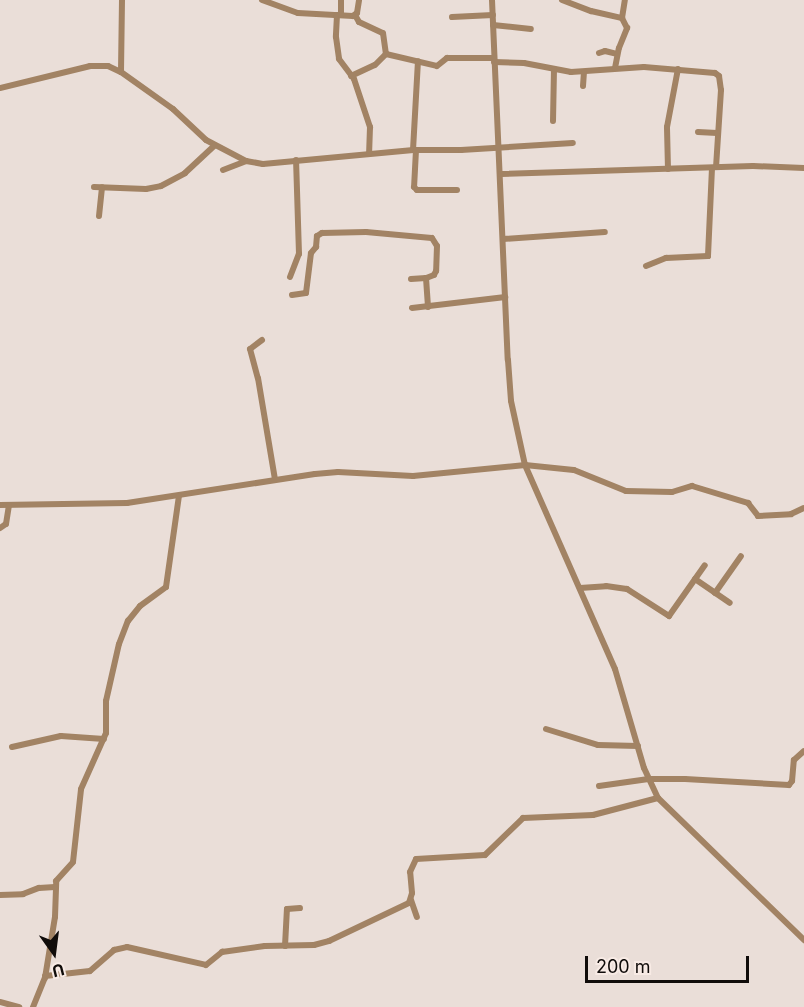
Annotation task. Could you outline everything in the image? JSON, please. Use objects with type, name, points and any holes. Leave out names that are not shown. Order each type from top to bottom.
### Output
[{"type":"street","points":[[121,72],[122,1],[130,0]]},
{"type":"street","points":[[262,0],[298,13],[356,15]]},
{"type":"street","points":[[341,0],[336,42],[339,59],[351,76],[370,127],[369,153]]},
{"type":"street","points":[[359,0],[356,15],[359,22],[383,33],[386,54]]},
{"type":"street","points":[[492,0],[497,148],[501,174],[511,401],[525,465],[615,669],[649,780],[658,798],[804,940]]},
{"type":"street","points":[[562,0],[591,11],[622,18]]},
{"type":"street","points":[[615,68],[617,54],[627,28],[622,18],[625,0]]},
{"type":"street","points":[[452,17],[493,15]]},
{"type":"street","points":[[493,25],[531,29]]},
{"type":"street","points":[[599,53],[605,51],[617,54]]},
{"type":"street","points":[[351,76],[375,65],[386,54]]},
{"type":"street","points":[[386,54],[437,66],[447,58],[524,63],[584,72],[615,68],[678,69],[715,73],[719,76],[721,90],[707,257],[666,258],[646,266]]},
{"type":"street","points":[[418,61],[414,187],[417,190],[458,190]]},
{"type":"street","points":[[0,88],[90,66],[108,66],[156,95],[214,146],[246,161],[263,164],[369,153],[573,143]]},
{"type":"street","points":[[553,121],[554,69]]},
{"type":"street","points":[[668,169],[667,127],[678,69]]},
{"type":"street","points":[[583,86],[584,72]]},
{"type":"street","points":[[698,132],[717,134]]},
{"type":"street","points":[[94,188],[146,189],[161,186],[184,173],[214,146]]},
{"type":"street","points":[[290,277],[299,254],[296,160]]},
{"type":"street","points":[[223,170],[246,161]]},
{"type":"street","points":[[501,174],[714,167],[804,168]]},
{"type":"street","points":[[99,216],[102,188]]},
{"type":"street","points":[[292,295],[306,293],[311,253],[315,248],[316,237],[322,233],[366,232],[432,238],[437,246],[434,275],[411,279]]},
{"type":"street","points":[[503,239],[604,232]]},
{"type":"street","points":[[426,278],[428,307]]},
{"type":"street","points":[[412,308],[505,297]]},
{"type":"street","points":[[262,340],[250,349],[258,378],[276,480]]},
{"type":"street","points":[[0,505],[127,503],[338,472],[414,476],[525,465],[574,470],[626,491],[672,492],[692,486],[748,503],[758,516],[791,514],[804,508]]},
{"type":"street","points":[[33,1007],[45,976],[55,917],[57,879],[73,862],[81,789],[104,739],[110,678],[127,624],[146,600],[161,592],[167,584],[179,496]]},
{"type":"street","points":[[0,528],[6,524],[9,505]]},
{"type":"street","points":[[715,593],[741,556]]},
{"type":"street","points":[[580,588],[606,586],[627,589],[669,616],[705,565]]},
{"type":"street","points":[[695,579],[730,603]]},
{"type":"street","points":[[546,729],[598,745],[638,746]]},
{"type":"street","points":[[12,747],[62,736],[104,739]]},
{"type":"street","points":[[599,786],[649,780],[707,779],[789,785],[792,783],[794,760],[804,751]]},
{"type":"street","points":[[417,917],[411,900],[410,872],[416,859],[485,855],[519,821],[526,818],[593,815],[658,798]]},
{"type":"street","points":[[0,895],[23,894],[39,888],[56,886]]},
{"type":"street","points":[[45,976],[90,971],[114,950],[127,948],[137,948],[164,957],[206,966],[222,952],[314,945],[329,941],[411,900]]},
{"type":"street","points":[[285,946],[287,909],[300,908]]},
{"type":"street","points":[[0,1002],[19,1007]]}]
